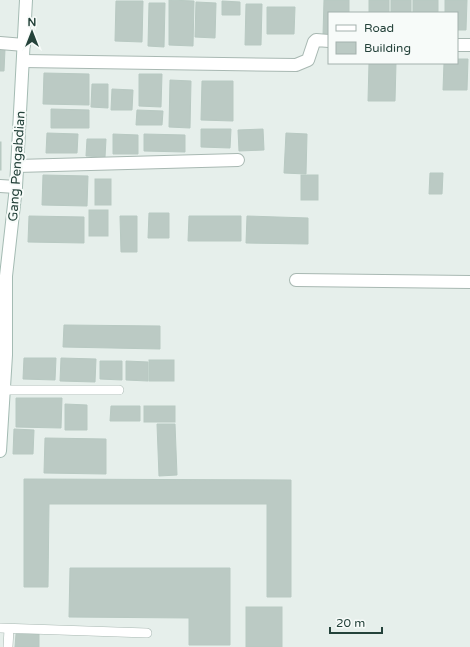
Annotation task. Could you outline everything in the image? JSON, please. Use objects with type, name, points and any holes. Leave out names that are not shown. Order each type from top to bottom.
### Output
[{"type":"street","name":"Gang Pengabdian","points":[[0,451],[4,390],[3,276],[16,187],[26,0]]},
{"type":"street","points":[[23,61],[296,65],[308,60],[316,40],[328,41]]},
{"type":"street","points":[[0,43],[24,45]]},
{"type":"street","points":[[458,44],[470,45]]},
{"type":"street","points":[[17,166],[238,160]]},
{"type":"street","points":[[0,186],[16,187]]},
{"type":"street","points":[[296,280],[470,282]]},
{"type":"lane","points":[[4,390],[119,390]]},
{"type":"lane","points":[[8,647],[4,628],[147,633]]},
{"type":"building","points":[[169,0],[194,1],[193,46],[169,45]]},
{"type":"building","points":[[324,0],[349,0],[349,12],[328,12],[328,35],[323,35]]},
{"type":"building","points":[[369,0],[389,0],[389,12],[369,12]]},
{"type":"building","points":[[391,0],[411,0],[411,12],[391,12]]},
{"type":"building","points":[[413,0],[438,0],[438,12],[413,12]]},
{"type":"building","points":[[445,0],[467,0],[466,30],[458,30],[458,12],[445,12]]},
{"type":"building","points":[[116,1],[143,1],[142,42],[115,41]]},
{"type":"building","points":[[222,1],[240,2],[240,15],[222,15]]},
{"type":"building","points":[[196,2],[216,3],[215,38],[195,37]]},
{"type":"building","points":[[149,3],[165,3],[164,47],[148,46]]},
{"type":"building","points":[[246,4],[262,4],[261,45],[245,45]]},
{"type":"building","points":[[267,7],[295,7],[294,34],[267,34]]},
{"type":"building","points":[[0,48],[5,49],[4,71],[0,71]]},
{"type":"building","points":[[458,59],[468,59],[467,90],[443,90],[444,64],[458,64]]},
{"type":"building","points":[[369,64],[396,64],[395,101],[368,101]]},
{"type":"building","points":[[44,73],[89,74],[89,105],[43,104]]},
{"type":"building","points":[[139,74],[162,74],[161,107],[139,106]]},
{"type":"building","points":[[170,80],[191,81],[190,128],[169,127]]},
{"type":"building","points":[[202,81],[233,81],[233,121],[201,120]]},
{"type":"building","points":[[92,84],[108,84],[108,108],[91,107]]},
{"type":"building","points":[[112,89],[133,90],[132,110],[111,110]]},
{"type":"building","points":[[51,109],[89,110],[89,128],[51,128]]},
{"type":"building","points":[[137,110],[163,111],[162,125],[136,125]]},
{"type":"building","points":[[201,129],[231,129],[230,148],[201,147]]},
{"type":"building","points":[[263,129],[264,150],[239,151],[238,130]]},
{"type":"building","points":[[47,133],[78,134],[77,153],[46,153]]},
{"type":"building","points":[[286,133],[307,134],[306,174],[284,173]]},
{"type":"building","points":[[113,134],[138,135],[138,154],[113,154]]},
{"type":"building","points":[[144,134],[185,135],[185,152],[144,151]]},
{"type":"building","points":[[87,139],[106,139],[105,157],[86,156]]},
{"type":"building","points":[[1,142],[1,170],[0,170]]},
{"type":"building","points":[[430,173],[443,173],[442,194],[429,194]]},
{"type":"building","points":[[43,175],[88,176],[87,206],[42,205]]},
{"type":"building","points":[[301,175],[318,175],[318,200],[301,200]]},
{"type":"building","points":[[95,179],[111,179],[111,205],[95,205]]},
{"type":"building","points":[[89,210],[108,210],[108,236],[89,236]]},
{"type":"building","points":[[149,213],[169,213],[169,238],[148,238]]},
{"type":"building","points":[[29,216],[84,217],[84,243],[28,242]]},
{"type":"building","points":[[120,216],[137,216],[137,252],[121,252]]},
{"type":"building","points":[[189,216],[241,216],[241,241],[188,241]]},
{"type":"building","points":[[247,216],[308,218],[308,244],[246,243]]},
{"type":"building","points":[[64,325],[160,326],[160,349],[63,347]]},
{"type":"building","points":[[24,358],[56,358],[55,380],[23,379]]},
{"type":"building","points":[[61,358],[96,359],[95,382],[60,381]]},
{"type":"building","points":[[149,360],[174,360],[174,381],[149,381]]},
{"type":"building","points":[[100,361],[122,361],[122,380],[100,379]]},
{"type":"building","points":[[126,361],[148,362],[148,381],[126,380]]},
{"type":"building","points":[[16,398],[62,398],[61,428],[16,427]]},
{"type":"building","points":[[65,404],[87,405],[87,430],[65,430]]},
{"type":"building","points":[[111,406],[140,406],[140,421],[110,421]]},
{"type":"building","points":[[144,406],[175,406],[175,422],[144,422]]},
{"type":"building","points":[[157,424],[175,424],[177,475],[159,476]]},
{"type":"building","points":[[14,429],[34,430],[33,454],[13,454]]},
{"type":"building","points":[[45,438],[106,439],[106,474],[44,473]]},
{"type":"building","points":[[24,479],[291,480],[291,597],[267,597],[267,504],[49,504],[48,587],[24,587]]},
{"type":"building","points":[[70,568],[230,568],[230,645],[189,645],[189,618],[69,617]]},
{"type":"building","points":[[246,607],[282,607],[282,647],[246,647]]},
{"type":"building","points":[[16,634],[39,634],[39,647],[15,647]]}]
